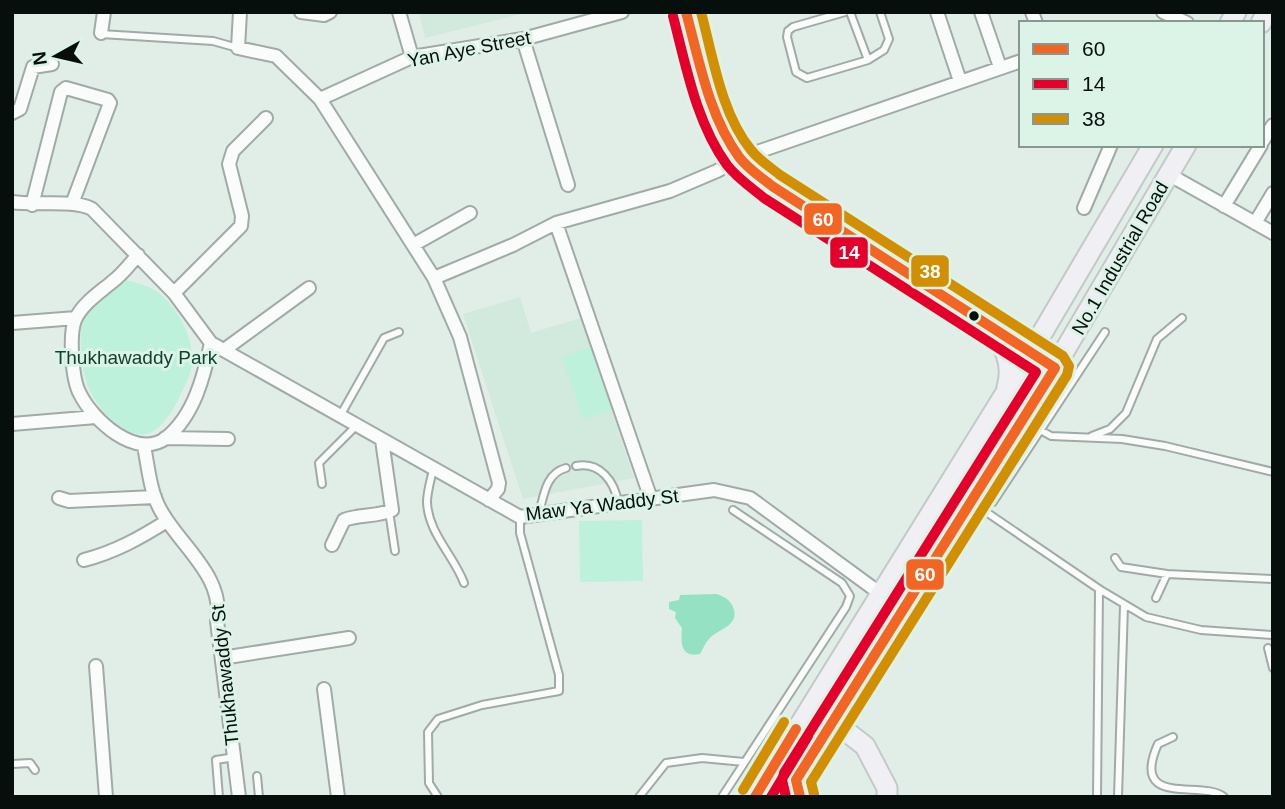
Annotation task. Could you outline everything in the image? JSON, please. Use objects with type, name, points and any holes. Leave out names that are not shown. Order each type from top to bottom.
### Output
[{"type":"main road","points":[[686,12],[715,108],[725,133],[740,158],[772,186],[1055,368]]},
{"type":"main road","name":"No.1 Industrial Road","points":[[755,797],[1031,352],[1152,147]]},
{"type":"main road","name":"No.1 Industrial Road","points":[[794,791],[972,502],[1031,425],[1055,368],[1184,147]]},
{"type":"main road","points":[[1095,245],[1118,260]]},
{"type":"main road","points":[[991,327],[1003,345],[1009,363],[1005,394]]},
{"type":"main road","points":[[802,719],[865,746],[887,788],[887,797]]},
{"type":"street","points":[[101,33],[104,12]]},
{"type":"street","points":[[240,12],[238,48],[275,56],[320,99],[434,278],[460,337],[499,483],[498,489],[489,500]]},
{"type":"street","points":[[301,12],[324,15],[330,12]]},
{"type":"street","points":[[400,12],[412,57]]},
{"type":"street","name":"Yan Aye Street","points":[[320,99],[412,57],[523,39],[622,12]]},
{"type":"street","points":[[937,12],[960,81]]},
{"type":"street","points":[[981,12],[1000,67]]},
{"type":"street","points":[[523,39],[568,185]]},
{"type":"street","points":[[434,278],[513,245],[556,223],[670,191],[740,158],[1019,62]]},
{"type":"street","points":[[12,113],[20,109],[33,67],[52,64]]},
{"type":"street","points":[[32,205],[61,92],[66,88],[108,100],[110,103],[72,204]]},
{"type":"street","points":[[174,293],[241,226],[242,216],[229,164],[233,151],[266,118]]},
{"type":"street","points":[[1084,208],[1110,147]]},
{"type":"street","points":[[1224,206],[1259,147]]},
{"type":"street","points":[[1168,174],[1273,233]]},
{"type":"street","points":[[1255,223],[1273,192]]},
{"type":"street","points":[[12,202],[32,205],[83,204],[92,209],[174,293],[211,343],[194,402],[165,438]]},
{"type":"street","points":[[413,246],[470,213]]},
{"type":"street","points":[[556,223],[651,499]]},
{"type":"street","points":[[138,254],[113,282],[98,292],[76,318],[72,331],[79,393],[96,417],[117,434],[144,446],[165,438],[228,439]]},
{"type":"street","points":[[224,350],[309,288]]},
{"type":"street","points":[[12,323],[76,318]]},
{"type":"street","name":"Maw Ya Waddy St","points":[[211,343],[520,517],[714,490],[750,498],[904,611]]},
{"type":"street","points":[[12,424],[96,417]]},
{"type":"street","points":[[332,545],[344,520],[357,515],[392,510],[382,439]]},
{"type":"street","name":"Thukhawaddy St","points":[[144,446],[155,497],[167,521],[212,584],[218,598],[217,621],[239,797]]},
{"type":"street","points":[[59,498],[69,500],[155,497]]},
{"type":"street","points":[[84,560],[109,554],[129,545],[167,521]]},
{"type":"street","points":[[222,658],[349,638]]},
{"type":"street","points":[[96,666],[106,797]]},
{"type":"street","points":[[324,689],[338,797]]},
{"type":"lane","points":[[868,60],[848,12],[793,27],[788,31],[787,37],[796,72],[807,78],[868,60],[884,50],[889,39],[880,12]]},
{"type":"lane","points":[[101,33],[213,41],[238,48]]},
{"type":"lane","points":[[1087,439],[1110,429],[1126,413],[1157,340],[1182,318]]},
{"type":"lane","points":[[340,416],[384,338],[400,332]]},
{"type":"lane","points":[[993,502],[1031,425],[1105,332]]},
{"type":"lane","points":[[322,484],[319,463],[357,425]]},
{"type":"lane","points":[[1031,425],[1051,436],[1122,439],[1165,446],[1273,472]]},
{"type":"lane","points":[[576,466],[585,464],[607,474],[617,494],[618,504]]},
{"type":"lane","points":[[433,468],[427,503],[433,525],[464,583]]},
{"type":"lane","points":[[538,515],[547,484],[557,470],[566,468]]},
{"type":"lane","points":[[948,486],[1098,589],[1146,617],[1201,630],[1273,635]]},
{"type":"lane","points":[[722,797],[846,607],[850,596],[842,583],[733,510]]},
{"type":"lane","points":[[389,511],[395,551]]},
{"type":"lane","points":[[439,797],[429,783],[428,732],[439,719],[482,705],[559,691],[559,675],[520,533],[520,517]]},
{"type":"lane","points":[[1115,558],[1121,567],[1167,575],[1273,579]]},
{"type":"lane","points":[[1156,598],[1167,575]]},
{"type":"lane","points":[[1097,797],[1098,589]]},
{"type":"lane","points":[[1118,797],[1124,605]]},
{"type":"lane","points":[[1268,648],[1273,668]]},
{"type":"lane","points":[[1172,737],[1164,739],[1157,747],[1151,764],[1154,779],[1171,791],[1217,792],[1224,797]]},
{"type":"lane","points":[[219,797],[216,760],[235,757]]},
{"type":"lane","points":[[639,797],[666,763],[702,758],[744,762]]},
{"type":"lane","points":[[12,764],[30,763],[35,770]]},
{"type":"lane","points":[[257,776],[259,797]]},
{"type":"shaded area","points":[[419,12],[529,12],[425,38]]},
{"type":"shaded area","points":[[520,297],[531,333],[581,318],[634,478],[523,499],[463,314]]},
{"type":"shaded area","points":[[716,594],[730,602],[735,613],[734,619],[709,639],[700,654],[689,654],[683,648],[682,628],[675,618],[676,612],[669,609],[669,602],[679,600],[680,595]]},
{"type":"green space","name":"Thukhawaddy Park","points":[[126,280],[152,289],[167,301],[180,318],[192,349],[191,370],[176,404],[160,426],[147,434],[135,434],[124,429],[108,416],[90,390],[83,369],[81,330],[85,317],[100,299]]},
{"type":"green space","points":[[593,346],[614,409],[583,419],[562,357]]},
{"type":"green space","points":[[642,520],[643,581],[580,582],[579,521]]},
{"type":"transit line","name":"60","points":[[686,12],[712,106],[729,141],[746,165],[772,186],[1055,368],[796,780],[800,797]]},
{"type":"transit line","name":"38","points":[[701,12],[725,102],[741,135],[758,157],[780,175],[1063,356],[1069,366],[1067,375],[811,782],[814,794]]},
{"type":"transit line","name":"14","points":[[673,16],[707,131],[735,174],[764,198],[1036,372],[784,773],[782,780],[786,797]]},
{"type":"transit line","name":"38","points":[[743,790],[784,722]]},
{"type":"transit line","name":"60","points":[[755,797],[796,729]]},
{"type":"transit line","name":"14","points":[[771,797],[808,736]]}]
